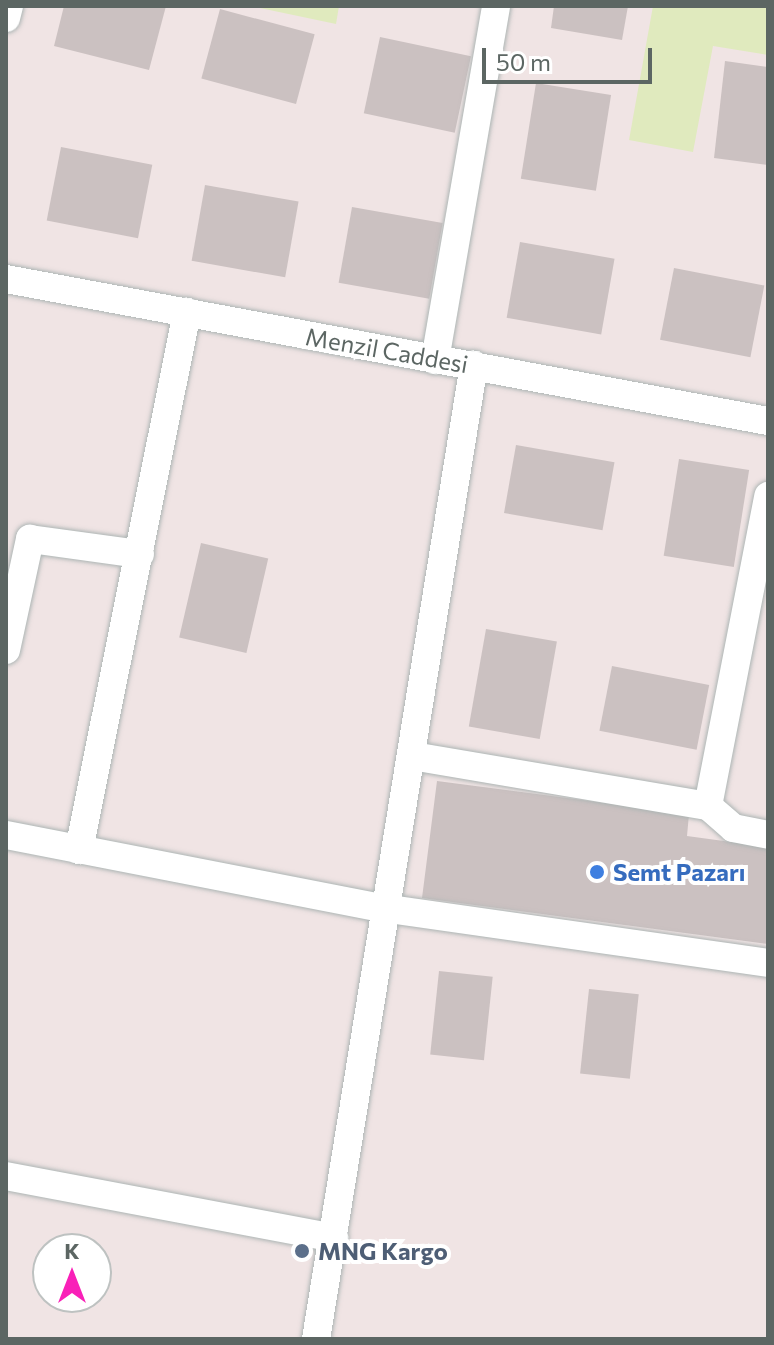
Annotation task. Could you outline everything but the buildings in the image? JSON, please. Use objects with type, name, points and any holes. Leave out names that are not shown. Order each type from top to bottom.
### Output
[{"type":"street","points":[[6,18],[9,6]]},
{"type":"street","points":[[435,360],[496,6]]},
{"type":"street","name":"Menzil Caddesi","points":[[6,279],[768,421]]},
{"type":"street","points":[[79,850],[187,312]]},
{"type":"street","points":[[316,1339],[383,908],[412,756],[474,365]]},
{"type":"street","points":[[708,806],[768,496]]},
{"type":"street","points":[[6,650],[30,539],[140,554]]},
{"type":"street","points":[[412,756],[708,806],[733,828],[768,835]]},
{"type":"street","points":[[6,835],[383,908],[768,963]]},
{"type":"street","points":[[6,1176],[334,1238]]},
{"type":"green space","points":[[251,6],[339,6],[336,24]]},
{"type":"green space","points":[[653,6],[768,6],[768,55],[713,46],[693,152],[629,140]]},
{"type":"place","name":"Semt Pazarı","points":[[597,872]]},
{"type":"place","name":"MNG Kargo","points":[[302,1251]]}]
